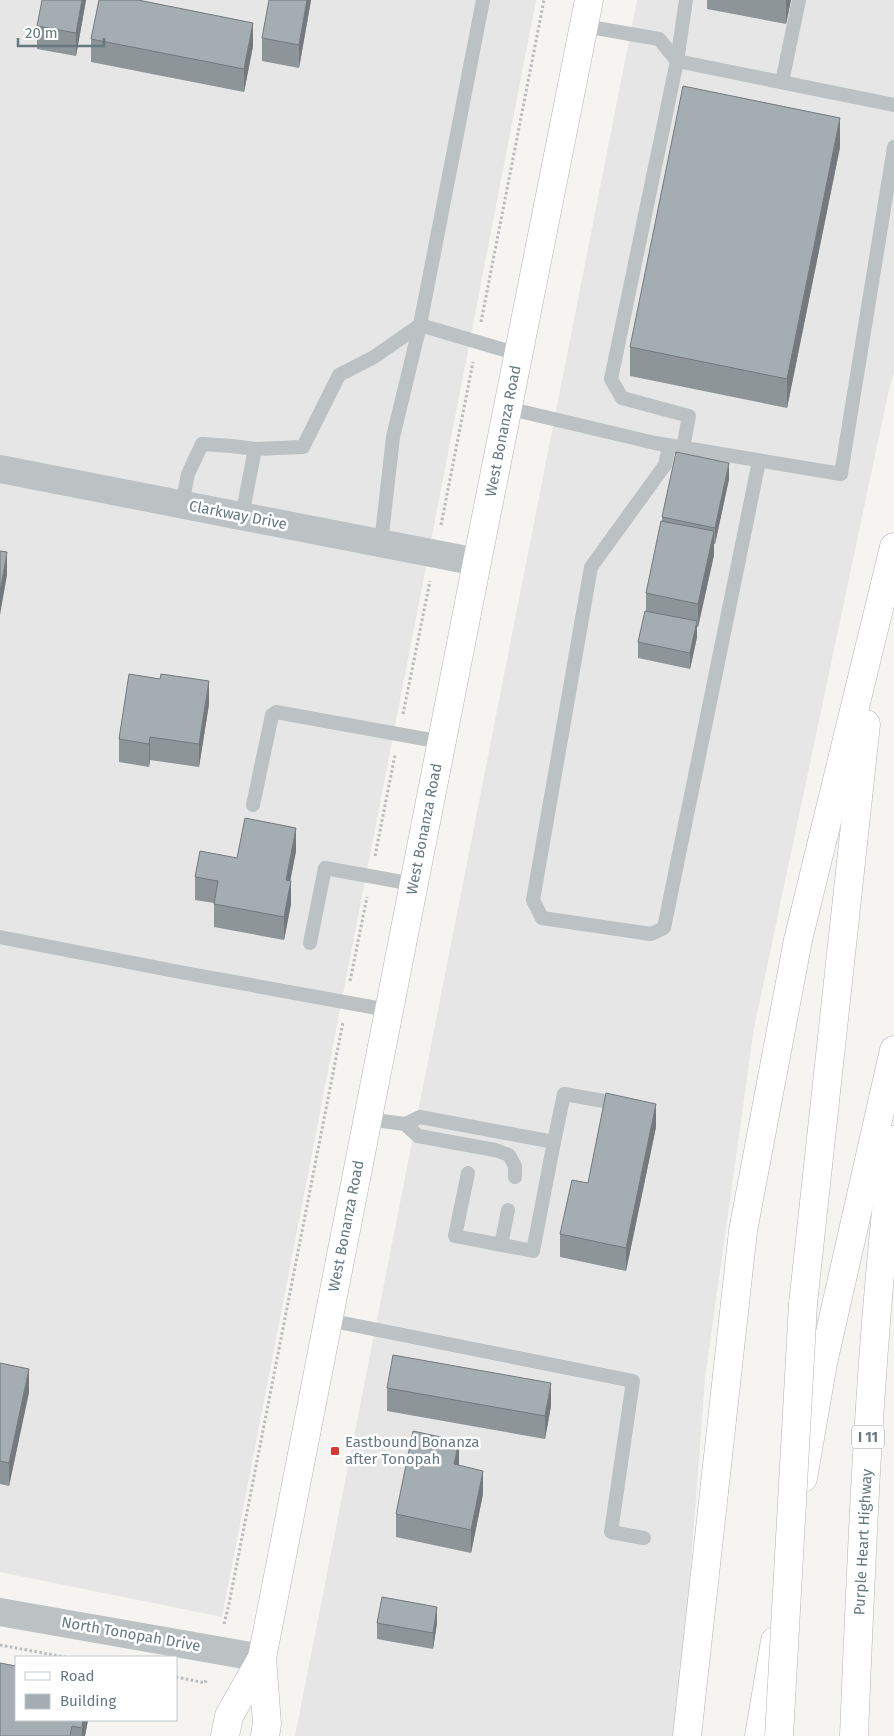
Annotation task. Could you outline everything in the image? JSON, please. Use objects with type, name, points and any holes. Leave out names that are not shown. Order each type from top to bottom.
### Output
[{"type":"main road","name":"West Bonanza Road","points":[[265,1736],[267,1724],[262,1658],[476,562],[589,0]]},
{"type":"main road","points":[[687,1736],[743,1231],[798,940],[894,547]]},
{"type":"main road","points":[[779,1736],[803,1304],[878,613]]},
{"type":"main road","points":[[759,1736],[823,1363],[894,1050]]},
{"type":"main road","name":"Purple Heart Highway","points":[[854,1736],[870,1408],[882,1250],[894,1140]]},
{"type":"main road","name":"West Bonanza Road","points":[[225,1736],[229,1716],[262,1658]]},
{"type":"street","name":"Clarkway Drive","points":[[0,469],[476,562]]},
{"type":"street","name":"North Tonopah Drive","points":[[0,1612],[262,1658]]},
{"type":"lane","points":[[381,543],[393,437],[420,325],[483,0]]},
{"type":"lane","points":[[686,0],[677,61],[611,379],[622,398],[689,416],[676,447],[665,465],[592,567],[533,900],[542,918],[651,934],[664,928],[759,461]]},
{"type":"lane","points":[[782,82],[799,0]]},
{"type":"lane","points":[[584,26],[659,39],[677,61],[894,105]]},
{"type":"lane","points":[[507,408],[676,447],[841,474],[894,147]]},
{"type":"lane","points":[[420,325],[518,354]]},
{"type":"lane","points":[[182,504],[188,474],[202,444],[255,449],[302,447],[339,375],[374,357],[420,325]]},
{"type":"lane","points":[[242,516],[255,449]]},
{"type":"lane","points":[[253,805],[272,715],[276,712],[442,742]]},
{"type":"lane","points":[[310,943],[325,868],[413,884]]},
{"type":"lane","points":[[0,936],[185,974],[388,1010]]},
{"type":"lane","points":[[468,1173],[455,1236],[533,1251],[564,1094],[604,1101]]},
{"type":"lane","points":[[367,1119],[405,1124],[420,1117],[554,1142]]},
{"type":"lane","points":[[405,1124],[418,1136],[495,1150],[509,1155],[514,1166],[515,1177]]},
{"type":"lane","points":[[501,1245],[508,1210]]},
{"type":"lane","points":[[328,1320],[633,1381],[611,1532],[644,1538]]},
{"type":"path","points":[[0,1646],[59,1656]]},
{"type":"shaded area","points":[[0,0],[536,0],[222,1617],[0,1572]]},
{"type":"shaded area","points":[[637,0],[894,0],[894,371],[754,1028],[705,1378],[678,1736],[295,1736]]},
{"type":"building","points":[[42,0],[82,0],[76,33],[37,26]]},
{"type":"building","points":[[99,0],[138,0],[253,23],[244,69],[91,39]]},
{"type":"building","points":[[269,0],[307,0],[299,45],[262,38]]},
{"type":"building","points":[[683,86],[840,118],[787,379],[630,347]]},
{"type":"building","points":[[676,452],[729,463],[715,528],[662,517]]},
{"type":"building","points":[[661,521],[714,531],[698,604],[646,593]]},
{"type":"building","points":[[0,551],[7,552],[0,592]]},
{"type":"building","points":[[645,611],[697,621],[690,653],[638,642]]},
{"type":"building","points":[[129,674],[160,679],[161,674],[209,681],[199,744],[150,737],[149,744],[119,739]]},
{"type":"building","points":[[245,818],[296,828],[286,880],[291,881],[284,917],[214,904],[218,881],[195,877],[200,851],[237,858]]},
{"type":"building","points":[[606,1093],[656,1104],[626,1248],[560,1234],[572,1180],[588,1183]]},
{"type":"building","points":[[393,1355],[551,1383],[545,1416],[387,1388]]},
{"type":"building","points":[[0,1363],[29,1369],[9,1463],[0,1461]]},
{"type":"building","points":[[413,1431],[459,1441],[454,1464],[483,1471],[471,1530],[396,1514]]},
{"type":"building","points":[[382,1597],[437,1607],[433,1633],[377,1623]]},
{"type":"building","points":[[0,1663],[15,1666],[15,1721],[83,1721],[82,1728],[72,1726],[70,1736],[0,1736]]},
{"type":"place","name":"Eastbound Bonanza after Tonopah","points":[[335,1451]]}]
